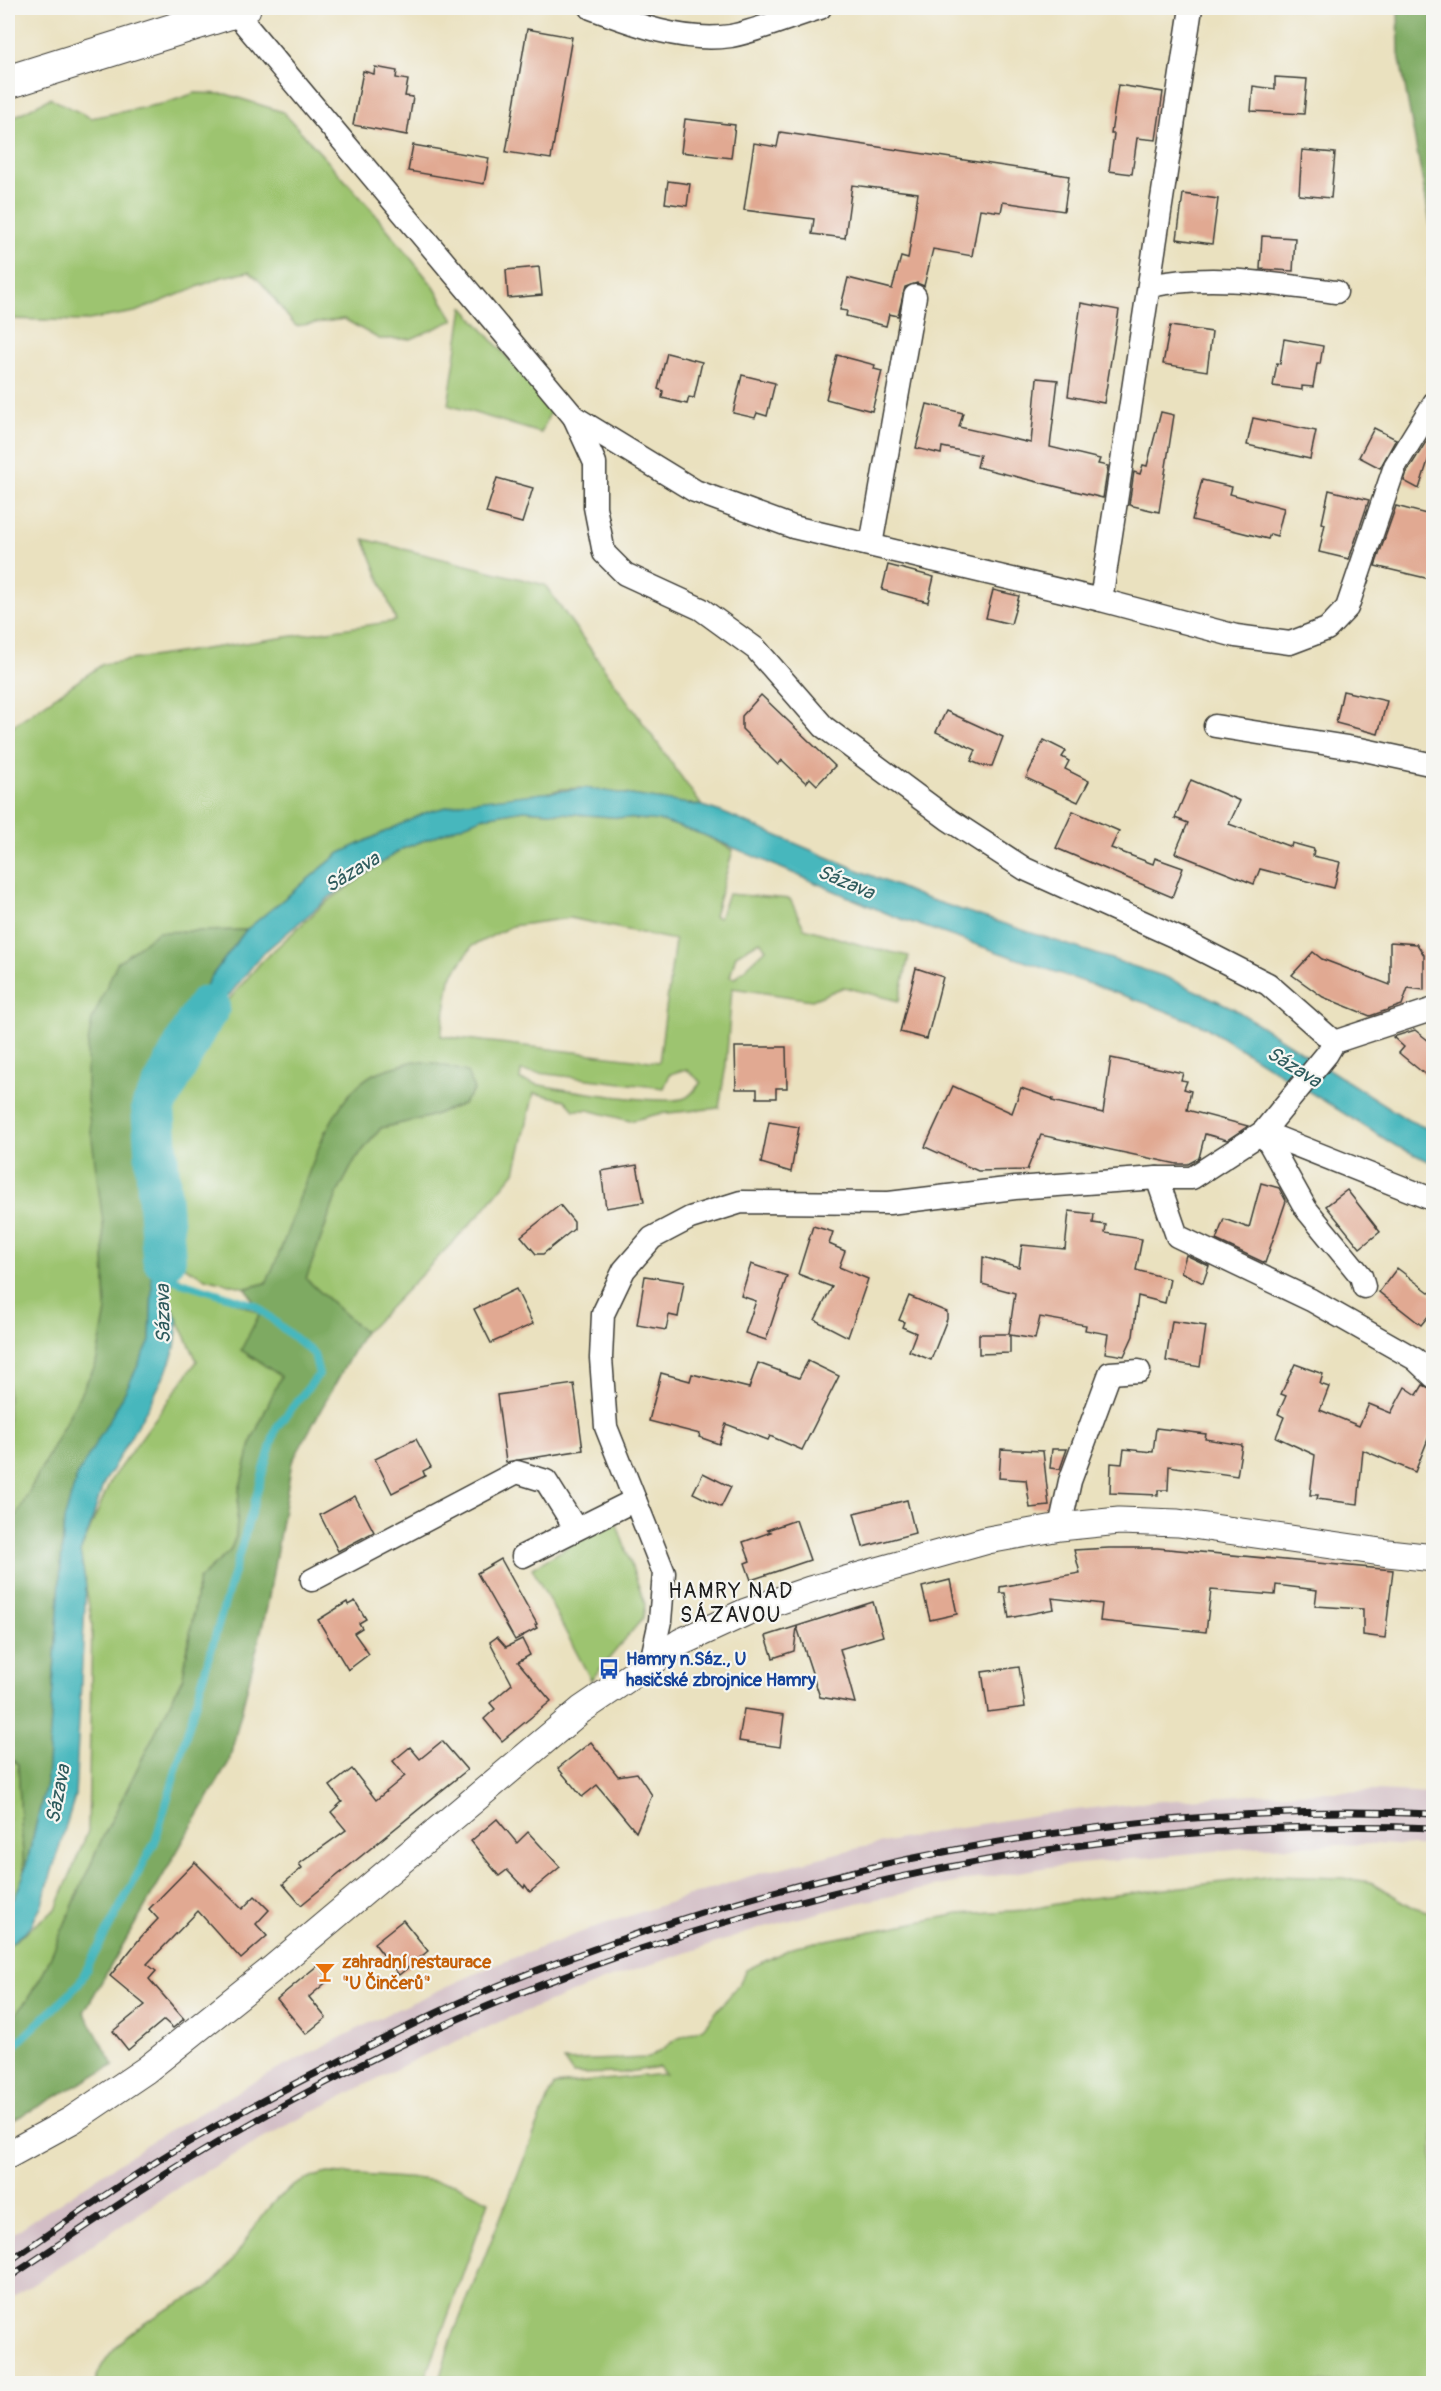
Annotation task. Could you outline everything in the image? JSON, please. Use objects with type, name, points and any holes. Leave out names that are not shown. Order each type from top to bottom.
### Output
[{"type":"main road","points":[[8,82],[239,9]]},
{"type":"street","points":[[591,8],[622,20],[695,38],[732,36],[820,8]]},
{"type":"street","points":[[1101,600],[1191,8]]},
{"type":"street","points":[[239,9],[574,417],[595,463],[595,507],[604,553],[625,574],[701,609],[756,649],[824,727],[948,819],[1025,869],[1178,938],[1268,984],[1331,1048]]},
{"type":"street","points":[[1150,286],[1174,281],[1255,281],[1336,292]]},
{"type":"street","points":[[871,545],[915,296]]},
{"type":"street","points":[[574,417],[695,490],[793,527],[1101,600],[1236,636],[1290,643],[1327,629],[1347,608],[1395,466],[1434,403]]},
{"type":"street","points":[[1215,726],[1360,749],[1434,765]]},
{"type":"street","points":[[651,1662],[660,1621],[664,1573],[606,1427],[601,1358],[603,1314],[624,1270],[652,1238],[690,1218],[741,1202],[889,1203],[1015,1188],[1157,1178],[1192,1178],[1263,1132],[1331,1048],[1434,1009]]},
{"type":"street","points":[[1263,1132],[1434,1200]]},
{"type":"street","points":[[1263,1132],[1306,1209],[1361,1276],[1364,1287]]},
{"type":"street","points":[[1157,1178],[1177,1236],[1311,1300],[1415,1359],[1434,1377]]},
{"type":"street","points":[[1060,1527],[1070,1481],[1110,1373],[1139,1371]]},
{"type":"street","points":[[312,1580],[517,1472],[546,1481],[576,1529]]},
{"type":"street","points":[[523,1556],[635,1500]]},
{"type":"street","points":[[8,2155],[72,2120],[146,2070],[271,1970],[580,1710],[681,1642],[746,1612],[810,1590],[988,1540],[1060,1527],[1119,1521],[1178,1523],[1434,1558]]},
{"type":"shaded area","points":[[1375,1791],[1433,1794],[1433,1847],[1375,1844],[1256,1847],[1049,1867],[959,1882],[857,1903],[765,1927],[613,1977],[511,2017],[414,2060],[289,2124],[185,2183],[8,2301],[8,2237],[156,2138],[263,2077],[391,2012],[490,1967],[595,1927],[750,1876],[845,1851],[949,1829],[1042,1814],[1136,1803],[1253,1794]]},
{"type":"green space","points":[[1398,8],[1433,8],[1433,334],[1427,326],[1431,227],[1399,54]]},
{"type":"green space","points":[[195,93],[226,94],[283,112],[371,209],[434,287],[454,320],[411,339],[379,339],[344,319],[296,326],[262,284],[249,272],[222,277],[135,312],[83,321],[8,319],[8,120],[50,98],[91,118],[166,103]]},
{"type":"green space","points":[[463,307],[552,408],[541,433],[448,405]]},
{"type":"green space","points":[[364,539],[545,585],[702,806],[586,788],[561,789],[340,853],[246,930],[158,932],[103,1223],[106,1311],[96,1364],[8,1532],[8,729],[103,664],[396,621]]},
{"type":"green space","points":[[524,810],[662,821],[704,835],[733,850],[714,916],[719,918],[728,894],[790,899],[804,928],[868,947],[909,956],[899,1001],[844,987],[812,1000],[732,988],[726,1065],[719,1108],[658,1114],[630,1121],[588,1110],[574,1110],[565,1100],[534,1093],[515,1172],[478,1216],[364,1332],[306,1279],[337,1194],[355,1160],[381,1128],[428,1117],[463,1104],[325,1131],[279,1258],[266,1283],[246,1288],[205,1278],[181,1265],[155,1183],[152,1118],[163,1077],[262,961],[324,904],[402,849],[484,817]],"holes":[[[570,918],[675,940],[659,1062],[441,1036],[450,979],[472,946],[512,926]],[[760,941],[766,949],[735,978],[730,977],[736,955]],[[686,1069],[701,1082],[685,1098],[654,1100],[578,1091],[520,1080],[521,1071],[664,1088],[670,1074]]]},
{"type":"green space","points":[[246,930],[211,977],[145,1086],[152,1288],[150,1342],[64,1520],[47,1780],[24,1874],[18,1764],[8,1758],[8,1532],[96,1364],[106,1311],[103,1223],[87,1101],[87,1049],[92,1020],[117,963],[158,932]]},
{"type":"green space","points":[[414,1061],[434,1063],[467,1072],[474,1090],[463,1104],[428,1117],[381,1128],[355,1160],[337,1194],[306,1279],[364,1332],[292,1462],[267,1607],[229,1762],[84,2012],[114,2065],[8,2123],[8,2024],[27,2000],[44,1972],[100,1843],[183,1677],[199,1579],[230,1551],[236,1536],[239,1491],[252,1440],[281,1376],[241,1350],[260,1313],[246,1288],[266,1283],[322,1141],[336,1114],[352,1092],[370,1076]]},
{"type":"green space","points":[[168,1273],[260,1313],[242,1350],[281,1376],[252,1440],[239,1491],[236,1536],[230,1551],[199,1579],[183,1677],[100,1843],[44,1972],[27,2000],[8,2024],[8,1946],[56,1909],[88,1831],[92,1624],[80,1552],[112,1478],[197,1361],[166,1294]]},
{"type":"green space","points":[[615,1519],[645,1604],[643,1618],[591,1680],[532,1568]]},
{"type":"green space","points":[[8,1758],[18,1764],[24,1874],[15,1897],[8,1904]]},
{"type":"green space","points":[[1273,1876],[1342,1878],[1371,1882],[1411,1906],[1433,1913],[1433,2383],[438,2383],[451,2340],[554,2085],[665,2074],[659,2067],[622,2073],[573,2074],[564,2061],[649,2058],[677,2039],[703,2028],[739,1984],[746,1970],[796,1946],[959,1914],[1026,1910],[1083,1899]]},
{"type":"green space","points":[[328,2173],[421,2179],[455,2184],[489,2201],[424,2383],[95,2383],[108,2357],[128,2336],[153,2318],[210,2286],[238,2253],[272,2204],[286,2191],[304,2180]]},
{"type":"water","points":[[586,788],[702,806],[721,812],[922,897],[1166,977],[1233,1008],[1408,1120],[1433,1131],[1433,1163],[1396,1146],[1204,1026],[1148,1004],[893,916],[704,835],[662,821],[524,810],[484,817],[402,849],[331,896],[262,954],[163,1078],[152,1118],[155,1183],[173,1246],[175,1276],[168,1273],[166,1294],[178,1321],[175,1348],[153,1398],[103,1485],[80,1552],[86,1586],[75,1796],[41,1907],[30,1927],[8,1946],[8,1904],[15,1897],[24,1874],[47,1780],[64,1520],[77,1476],[121,1400],[150,1341],[152,1288],[138,1111],[145,1086],[211,977],[246,930],[340,853],[427,812],[466,802]]},
{"type":"building","points":[[527,29],[572,37],[551,159],[506,152]]},
{"type":"building","points":[[375,67],[397,71],[396,78],[408,80],[405,96],[413,97],[407,135],[353,125],[363,71],[374,74]]},
{"type":"building","points":[[1275,77],[1307,79],[1304,114],[1251,111],[1253,86],[1275,89]]},
{"type":"building","points":[[1118,85],[1163,92],[1156,140],[1137,138],[1132,174],[1109,171],[1114,134],[1111,134]]},
{"type":"building","points":[[685,119],[735,125],[731,158],[681,152]]},
{"type":"building","points":[[780,132],[1069,176],[1064,211],[1003,202],[1001,212],[980,209],[972,256],[933,249],[924,286],[917,283],[905,287],[898,316],[889,314],[886,326],[846,316],[847,311],[840,310],[848,278],[892,289],[901,257],[908,259],[918,193],[852,185],[845,238],[812,234],[814,219],[744,210],[754,143],[777,147]]},
{"type":"building","points":[[413,145],[489,158],[484,184],[408,171]]},
{"type":"building","points":[[1302,150],[1335,153],[1331,198],[1299,195]]},
{"type":"building","points":[[668,181],[690,184],[687,206],[665,203]]},
{"type":"building","points":[[1183,194],[1218,199],[1212,244],[1177,239]]},
{"type":"building","points":[[1262,236],[1295,238],[1293,271],[1260,269]]},
{"type":"building","points":[[539,267],[542,295],[508,298],[506,270]]},
{"type":"building","points":[[1081,303],[1119,310],[1104,403],[1068,396]]},
{"type":"building","points":[[1170,326],[1212,332],[1207,371],[1163,364]]},
{"type":"building","points":[[1284,339],[1323,346],[1313,387],[1302,386],[1302,390],[1273,386],[1277,363],[1280,364]]},
{"type":"building","points":[[667,353],[702,362],[694,398],[689,397],[687,404],[662,398],[663,391],[658,389]]},
{"type":"building","points":[[837,355],[875,365],[874,369],[882,371],[872,411],[826,399]]},
{"type":"building","points":[[742,375],[775,383],[767,416],[757,413],[755,418],[733,413]]},
{"type":"building","points":[[1037,378],[1058,380],[1050,447],[1100,459],[1098,464],[1108,466],[1103,498],[977,467],[980,455],[942,447],[941,454],[916,448],[927,404],[963,413],[959,427],[1031,443]]},
{"type":"building","points":[[1161,412],[1174,415],[1159,512],[1129,505],[1134,472],[1140,474],[1143,465],[1147,466]]},
{"type":"building","points":[[1253,418],[1316,431],[1310,459],[1247,445]]},
{"type":"building","points":[[1374,428],[1396,439],[1380,468],[1359,457]]},
{"type":"building","points":[[1434,429],[1434,442],[1419,489],[1404,481],[1407,472]]},
{"type":"building","points":[[497,478],[533,488],[522,523],[486,513]]},
{"type":"building","points":[[1202,480],[1232,487],[1230,494],[1284,508],[1277,536],[1270,534],[1268,539],[1192,520]]},
{"type":"building","points":[[1329,490],[1369,500],[1349,559],[1319,552]]},
{"type":"building","points":[[1396,506],[1434,516],[1434,580],[1375,566]]},
{"type":"building","points":[[888,565],[934,577],[928,602],[882,590]]},
{"type":"building","points":[[993,590],[1019,596],[1011,624],[986,618]]},
{"type":"building","points":[[1343,691],[1387,701],[1378,734],[1336,723]]},
{"type":"building","points":[[761,695],[835,766],[817,785],[810,778],[806,783],[782,760],[778,765],[742,729],[742,716]]},
{"type":"building","points":[[946,711],[1003,737],[992,766],[983,766],[971,761],[976,750],[936,732]]},
{"type":"building","points":[[1044,740],[1066,751],[1062,757],[1069,761],[1065,769],[1089,781],[1078,802],[1026,778]]},
{"type":"building","points":[[1191,780],[1240,801],[1229,824],[1291,847],[1292,843],[1314,849],[1313,856],[1340,862],[1334,888],[1260,869],[1254,884],[1175,853],[1188,823],[1175,818]]},
{"type":"building","points":[[1073,811],[1119,831],[1111,848],[1153,864],[1155,858],[1183,868],[1172,897],[1056,848]]},
{"type":"building","points":[[1390,942],[1417,944],[1424,955],[1424,990],[1408,988],[1402,1005],[1370,1016],[1323,997],[1292,975],[1313,952],[1322,959],[1390,985]]},
{"type":"building","points":[[916,968],[943,977],[927,1039],[900,1032]]},
{"type":"building","points":[[1415,1030],[1434,1045],[1434,1082],[1399,1053],[1404,1047],[1393,1037]]},
{"type":"building","points":[[735,1047],[786,1047],[787,1088],[776,1088],[776,1098],[757,1098],[757,1089],[736,1089]]},
{"type":"building","points":[[1111,1058],[1183,1073],[1181,1080],[1187,1081],[1184,1089],[1191,1091],[1187,1110],[1248,1126],[1227,1140],[1205,1134],[1199,1158],[1188,1164],[1177,1164],[1041,1135],[1027,1170],[978,1171],[925,1147],[953,1086],[1012,1113],[1021,1088],[1053,1099],[1052,1101],[1103,1113]]},
{"type":"building","points":[[769,1122],[799,1127],[791,1172],[761,1163]]},
{"type":"building","points":[[637,1165],[644,1202],[606,1208],[601,1171]]},
{"type":"building","points":[[1261,1183],[1279,1188],[1286,1201],[1265,1263],[1216,1240],[1224,1219],[1249,1228]]},
{"type":"building","points":[[1347,1190],[1380,1232],[1360,1248],[1326,1206]]},
{"type":"building","points":[[560,1205],[574,1222],[574,1229],[543,1254],[536,1254],[521,1236]]},
{"type":"building","points":[[1069,1211],[1094,1214],[1093,1223],[1106,1225],[1105,1233],[1142,1239],[1136,1270],[1170,1279],[1165,1303],[1138,1296],[1133,1336],[1124,1356],[1105,1353],[1108,1334],[1085,1330],[1086,1325],[1040,1317],[1035,1339],[1010,1335],[1010,1353],[979,1354],[979,1334],[1009,1334],[1015,1293],[982,1284],[983,1257],[1019,1267],[1022,1245],[1065,1249]]},
{"type":"building","points":[[813,1226],[833,1232],[829,1244],[845,1251],[839,1267],[868,1279],[848,1337],[815,1320],[832,1287],[798,1274]]},
{"type":"building","points":[[1186,1255],[1209,1266],[1203,1283],[1181,1272]]},
{"type":"building","points":[[751,1264],[787,1276],[766,1340],[745,1333],[756,1301],[741,1296]]},
{"type":"building","points":[[1397,1268],[1434,1296],[1434,1309],[1421,1325],[1379,1292]]},
{"type":"building","points":[[645,1276],[684,1282],[678,1317],[669,1315],[666,1330],[637,1325]]},
{"type":"building","points":[[516,1289],[533,1324],[491,1343],[474,1309]]},
{"type":"building","points":[[909,1296],[947,1312],[947,1319],[931,1360],[909,1351],[916,1333],[902,1327],[904,1322],[899,1320]]},
{"type":"building","points":[[1172,1321],[1206,1326],[1200,1367],[1166,1361]]},
{"type":"building","points":[[808,1361],[839,1376],[802,1450],[770,1436],[768,1440],[726,1424],[719,1444],[699,1437],[700,1434],[649,1421],[661,1373],[690,1381],[692,1374],[749,1388],[758,1363],[799,1378]]},
{"type":"building","points":[[1295,1364],[1323,1374],[1320,1384],[1329,1387],[1320,1410],[1359,1426],[1369,1404],[1391,1413],[1405,1387],[1417,1395],[1423,1385],[1434,1390],[1434,1424],[1415,1472],[1363,1450],[1358,1504],[1317,1499],[1318,1495],[1310,1495],[1315,1455],[1276,1437],[1284,1417],[1278,1414],[1286,1396],[1281,1394]]},
{"type":"building","points":[[574,1384],[583,1450],[506,1462],[497,1395]]},
{"type":"building","points":[[1156,1428],[1206,1434],[1205,1439],[1242,1445],[1237,1476],[1169,1466],[1168,1490],[1158,1490],[1158,1495],[1110,1493],[1111,1463],[1122,1464],[1124,1449],[1153,1452]]},
{"type":"building","points":[[416,1439],[431,1467],[423,1471],[425,1476],[392,1493],[375,1459]]},
{"type":"building","points":[[1001,1449],[1043,1451],[1049,1506],[1030,1508],[1026,1480],[999,1478]]},
{"type":"building","points":[[1052,1449],[1067,1449],[1060,1469],[1050,1468]]},
{"type":"building","points":[[703,1473],[731,1487],[721,1507],[693,1493]]},
{"type":"building","points":[[355,1496],[374,1532],[338,1551],[320,1515]]},
{"type":"building","points":[[907,1500],[915,1533],[863,1547],[854,1513]]},
{"type":"building","points":[[796,1520],[810,1560],[751,1580],[745,1563],[750,1561],[743,1542],[771,1532],[767,1530]]},
{"type":"building","points":[[1157,1548],[1393,1570],[1385,1638],[1363,1635],[1363,1609],[1315,1606],[1317,1590],[1276,1585],[1275,1595],[1211,1590],[1206,1632],[1100,1621],[1102,1604],[1052,1598],[1054,1609],[1009,1618],[1005,1593],[1000,1593],[1000,1587],[1080,1573],[1074,1550]]},
{"type":"building","points":[[501,1559],[537,1624],[535,1625],[537,1628],[515,1640],[477,1573]]},
{"type":"building","points":[[950,1580],[957,1614],[930,1620],[922,1587]]},
{"type":"building","points":[[355,1601],[366,1619],[359,1623],[362,1628],[354,1633],[369,1654],[348,1670],[318,1620],[347,1602],[348,1605]]},
{"type":"building","points":[[873,1602],[883,1636],[840,1649],[855,1703],[820,1697],[797,1627],[794,1651],[773,1658],[766,1636]]},
{"type":"building","points":[[497,1637],[506,1647],[522,1639],[530,1655],[518,1662],[551,1701],[502,1741],[484,1719],[495,1709],[490,1703],[512,1684],[490,1642]]},
{"type":"building","points":[[1019,1667],[1025,1707],[988,1712],[982,1672]]},
{"type":"building","points":[[744,1709],[784,1715],[780,1747],[739,1741]]},
{"type":"building","points":[[442,1741],[467,1770],[301,1905],[283,1884],[302,1868],[299,1864],[346,1830],[331,1812],[342,1802],[330,1786],[352,1769],[376,1800],[405,1776],[393,1761],[410,1747],[420,1759]]},
{"type":"building","points":[[591,1742],[618,1776],[637,1773],[652,1795],[636,1832],[597,1785],[582,1797],[558,1768]]},
{"type":"building","points":[[497,1819],[517,1843],[528,1832],[560,1867],[530,1892],[507,1870],[499,1876],[471,1841]]},
{"type":"building","points":[[195,1862],[242,1909],[255,1896],[269,1910],[256,1924],[267,1936],[241,1959],[198,1911],[147,1964],[156,1971],[149,1979],[184,2019],[173,2028],[164,2020],[128,2050],[113,2031],[145,2005],[110,1976],[158,1919],[149,1909]]},
{"type":"building","points":[[403,1920],[428,1951],[399,1975],[374,1943]]},
{"type":"building","points":[[318,1965],[330,1979],[309,1997],[326,2018],[306,2034],[277,1999]]},
{"type":"waterway","name":"Sázava","points":[[164,1258],[153,1108],[208,1007]]},
{"type":"waterway","points":[[8,2052],[78,1985],[155,1842],[276,1428],[319,1374],[314,1354],[255,1305],[165,1277]]},
{"type":"railway","points":[[8,2262],[106,2194],[187,2143],[271,2096],[396,2033],[500,1985],[612,1943],[726,1906],[841,1874],[958,1849],[1076,1830],[1195,1818],[1314,1812],[1434,1814]]},
{"type":"railway","points":[[8,2278],[174,2169],[255,2121],[339,2076],[500,2001],[571,1973],[680,1936],[865,1885],[958,1865],[1052,1849],[1147,1837],[1242,1830],[1338,1827],[1434,1828]]},
{"type":"place","name":"Hamry n.Sáz., U hasičské zbrojnice Hamry","points":[[609,1669]]},
{"type":"place","name":"zahradní restaurace \"U Činčerů\"","points":[[325,1972]]},
{"type":"district","name":"HAMRY NAD SÁZAVOU","points":[[731,1603]]}]
